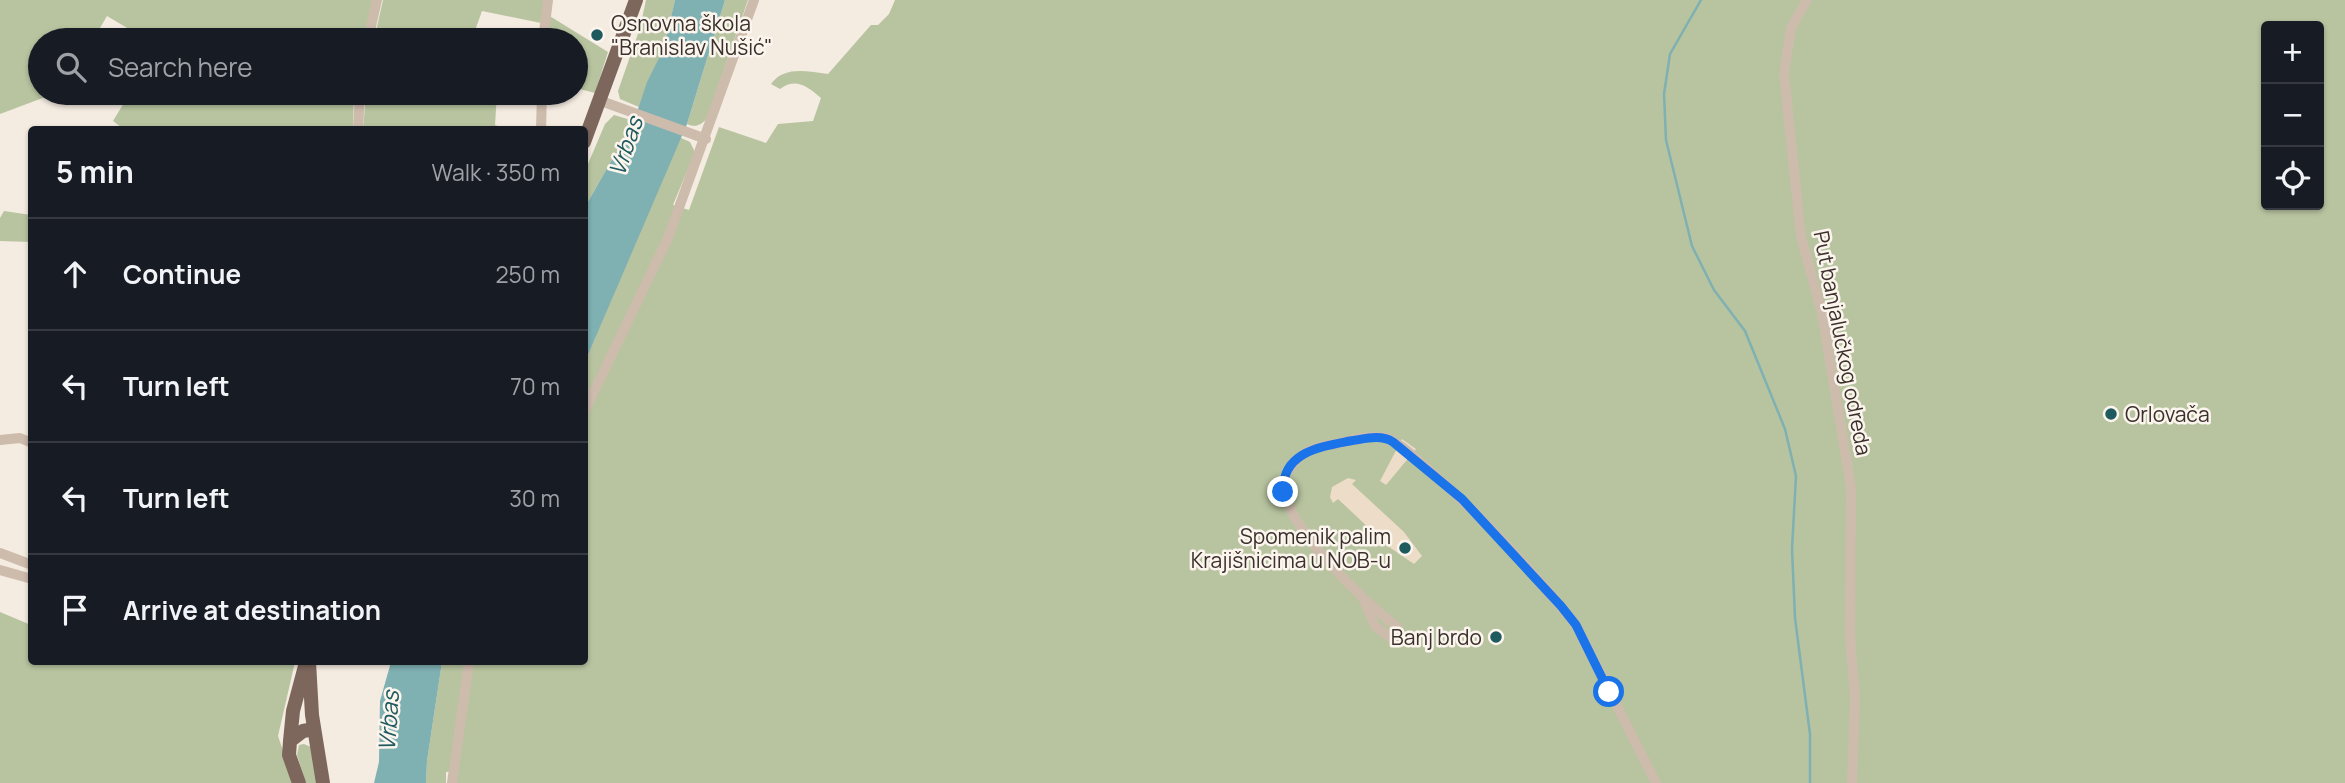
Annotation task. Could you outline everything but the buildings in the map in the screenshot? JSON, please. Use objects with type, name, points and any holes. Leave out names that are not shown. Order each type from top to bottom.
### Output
[{"type":"main road","points":[[588,132],[636,0]]},
{"type":"main road","points":[[299,783],[289,755],[293,711],[307,665]]},
{"type":"main road","points":[[308,665],[314,729],[323,783]]},
{"type":"main road","points":[[290,741],[303,731],[314,729]]},
{"type":"street","points":[[371,28],[377,0]]},
{"type":"street","points":[[544,28],[548,0]]},
{"type":"street","points":[[588,404],[668,238],[754,0]]},
{"type":"street","name":"Put banjalučkog odreda","points":[[1807,0],[1791,29],[1784,74],[1801,237],[1822,313],[1851,487],[1850,636],[1855,698],[1853,783]]},
{"type":"street","points":[[601,101],[706,139]]},
{"type":"street","points":[[358,126],[359,105]]},
{"type":"street","points":[[541,126],[542,105]]},
{"type":"street","points":[[1364,601],[1306,532],[1289,506],[1283,483],[1292,464],[1303,453],[1325,445],[1380,437],[1406,450],[1462,499],[1561,606],[1576,625],[1656,783]]},
{"type":"street","points":[[0,440],[20,438],[28,441]]},
{"type":"street","points":[[0,553],[28,564]]},
{"type":"street","points":[[0,570],[28,578]]},
{"type":"street","points":[[452,783],[469,665]]},
{"type":"green space","points":[[0,0],[374,0],[366,28],[127,28],[107,16],[100,28],[28,28],[28,104],[0,114]]},
{"type":"green space","points":[[383,0],[544,0],[541,23],[482,11],[476,28],[377,28]]},
{"type":"green space","points":[[646,0],[675,0],[663,50],[639,107],[620,99],[618,91],[640,28]]},
{"type":"green space","points":[[725,0],[748,0],[707,118],[693,126],[687,124]]},
{"type":"green space","points":[[895,0],[2345,0],[2345,783],[456,783],[456,771],[446,772],[446,783],[426,783],[442,665],[588,665],[588,355],[679,137],[690,142],[695,152],[673,205],[689,210],[719,127],[766,143],[778,124],[813,121],[821,98],[802,85],[791,84],[780,89],[771,84],[790,72],[828,74],[871,25],[878,25],[889,14]]},
{"type":"green space","points":[[548,15],[569,28],[547,28]]},
{"type":"green space","points":[[588,40],[608,52],[595,93],[588,91]]},
{"type":"green space","points":[[123,105],[354,105],[353,126],[120,126],[113,121]]},
{"type":"green space","points":[[365,105],[496,105],[495,125],[498,126],[363,126]]},
{"type":"green space","points":[[614,115],[634,121],[588,202],[588,164],[605,124]]},
{"type":"green space","points":[[4,211],[28,215],[28,242],[0,241],[0,218]]},
{"type":"green space","points":[[0,612],[28,624],[28,665],[294,665],[278,736],[294,783],[0,783]]},
{"type":"green space","points":[[299,745],[311,747],[317,783],[306,783],[297,755]]},
{"type":"shaded area","points":[[1402,439],[1416,449],[1386,485],[1380,481]]},
{"type":"shaded area","points":[[1348,478],[1356,480],[1352,484],[1404,532],[1422,556],[1414,564],[1389,547],[1338,499],[1333,503],[1330,497],[1332,487]]},
{"type":"water","name":"Vrbas","points":[[675,0],[725,0],[687,124],[588,355],[588,202],[634,121],[647,82],[663,50]]},
{"type":"water","name":"Vrbas","points":[[390,665],[442,665],[426,783],[374,783],[379,762],[380,701]]},
{"type":"waterway","points":[[1701,0],[1670,54],[1664,94],[1666,140],[1692,246],[1714,290],[1745,331],[1785,429],[1796,476],[1792,549],[1795,618],[1810,734],[1810,783]]},
{"type":"place","name":"Osnovna škola \"Branislav Nušić\"","points":[[597,35]]},
{"type":"place","name":"Orlovača","points":[[2111,414]]},
{"type":"place","name":"Spomenik palim Krajišnicima u NOB-u","points":[[1405,548]]},
{"type":"place","name":"Banj brdo","points":[[1496,637]]},
{"type":"route","points":[[1283,492],[1285,475],[1303,453],[1325,445],[1380,437],[1393,442],[1406,450],[1462,499],[1561,606],[1576,625],[1609,692]]}]
